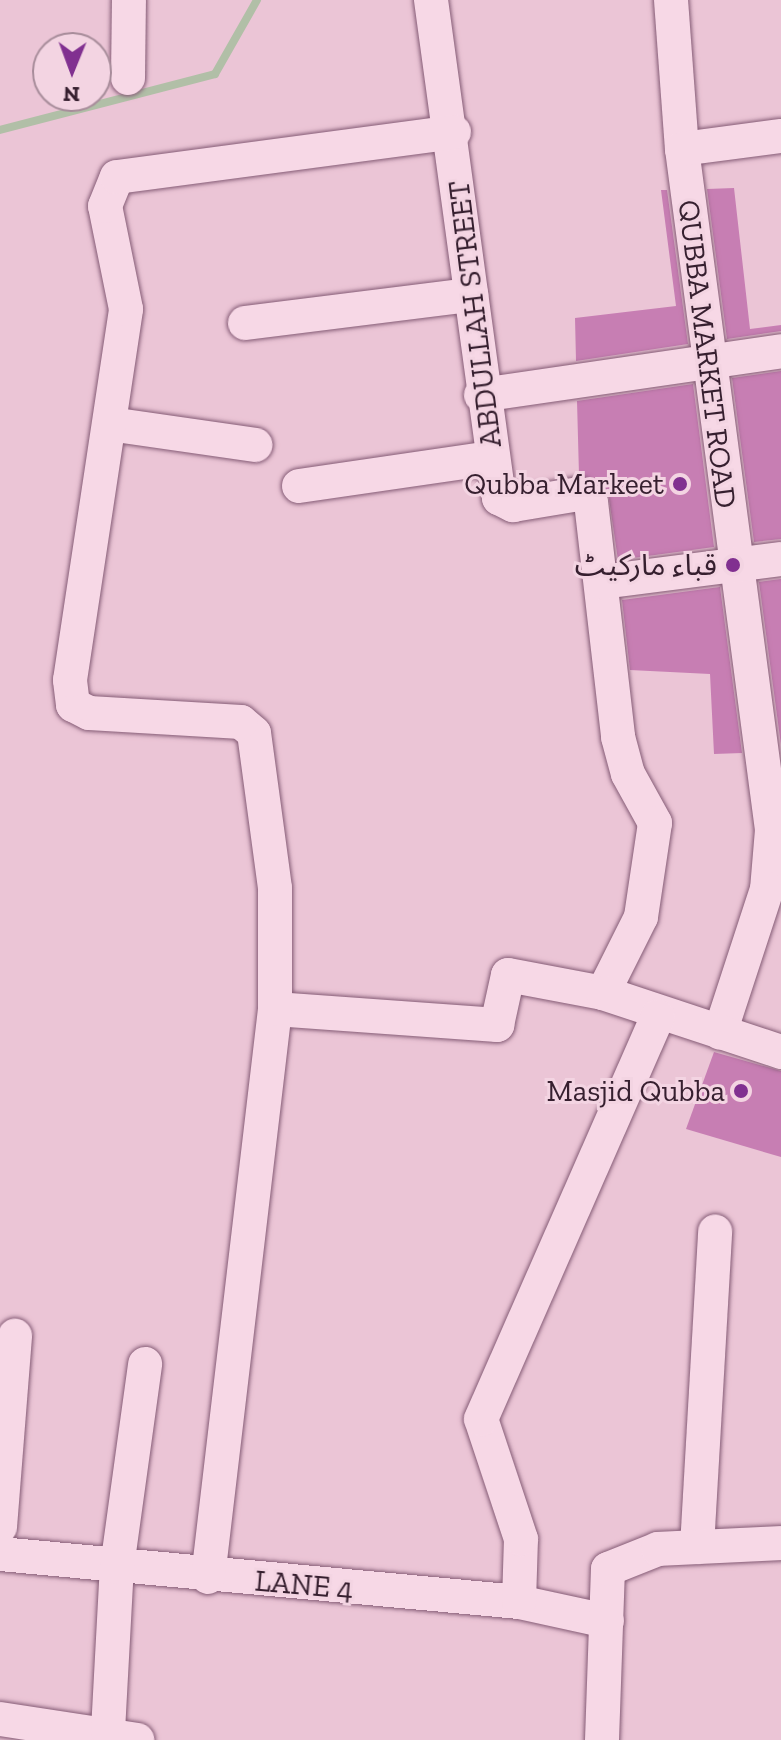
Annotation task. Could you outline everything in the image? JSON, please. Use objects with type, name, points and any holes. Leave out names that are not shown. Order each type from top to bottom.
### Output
[{"type":"street","points":[[128,78],[129,0]]},
{"type":"street","name":"ABDULLAH STREET","points":[[431,0],[454,132],[481,395],[504,504],[587,495],[602,582],[618,737],[655,823],[641,917],[603,993]]},
{"type":"street","name":"QUBBA MARKET ROAD","points":[[671,0],[682,149],[711,362],[733,565],[772,830],[767,889],[720,1033]]},
{"type":"street","points":[[208,1577],[275,1009],[275,888],[254,733],[241,722],[89,713],[73,705],[70,680],[126,309],[105,206],[117,177],[454,132]]},
{"type":"street","points":[[682,149],[781,136]]},
{"type":"street","points":[[245,323],[471,295]]},
{"type":"street","points":[[481,395],[781,351]]},
{"type":"street","points":[[110,424],[255,445]]},
{"type":"street","points":[[299,486],[492,458]]},
{"type":"street","points":[[602,582],[781,559]]},
{"type":"street","points":[[275,1009],[497,1025],[508,975],[603,993],[658,1016],[781,1052]]},
{"type":"street","points":[[519,1602],[521,1539],[481,1419],[658,1016]]},
{"type":"street","points":[[697,1547],[715,1232]]},
{"type":"street","points":[[0,1527],[15,1336]]},
{"type":"street","points":[[0,1719],[71,1734],[122,1735],[117,1567],[145,1364]]},
{"type":"street","points":[[602,1740],[608,1569],[658,1549],[781,1543]]},
{"type":"street","name":"LANE 4","points":[[0,1554],[208,1577],[519,1602],[607,1621]]},
{"type":"building","points":[[734,188],[750,329],[781,325],[781,331],[727,339],[707,189]]},
{"type":"building","points":[[661,190],[667,190],[688,344],[576,361],[575,318],[676,306]]},
{"type":"building","points":[[781,371],[781,539],[754,542],[732,378]]},
{"type":"building","points":[[693,384],[714,547],[618,560],[608,492],[579,475],[577,401]]},
{"type":"building","points":[[781,579],[781,745],[759,582]]},
{"type":"building","points":[[720,587],[742,753],[714,754],[710,674],[630,670],[622,600]]},
{"type":"building","name":"Masjid Qubba","points":[[714,1052],[781,1071],[781,1157],[686,1129]]},
{"type":"waterway","points":[[0,130],[215,74],[257,0]]},
{"type":"place","name":"Qubba Markeet","points":[[680,484]]},
{"type":"place","name":"قباء مارکیٹ","points":[[733,565]]},
{"type":"place","name":"Masjid Qubba","points":[[741,1091]]}]
